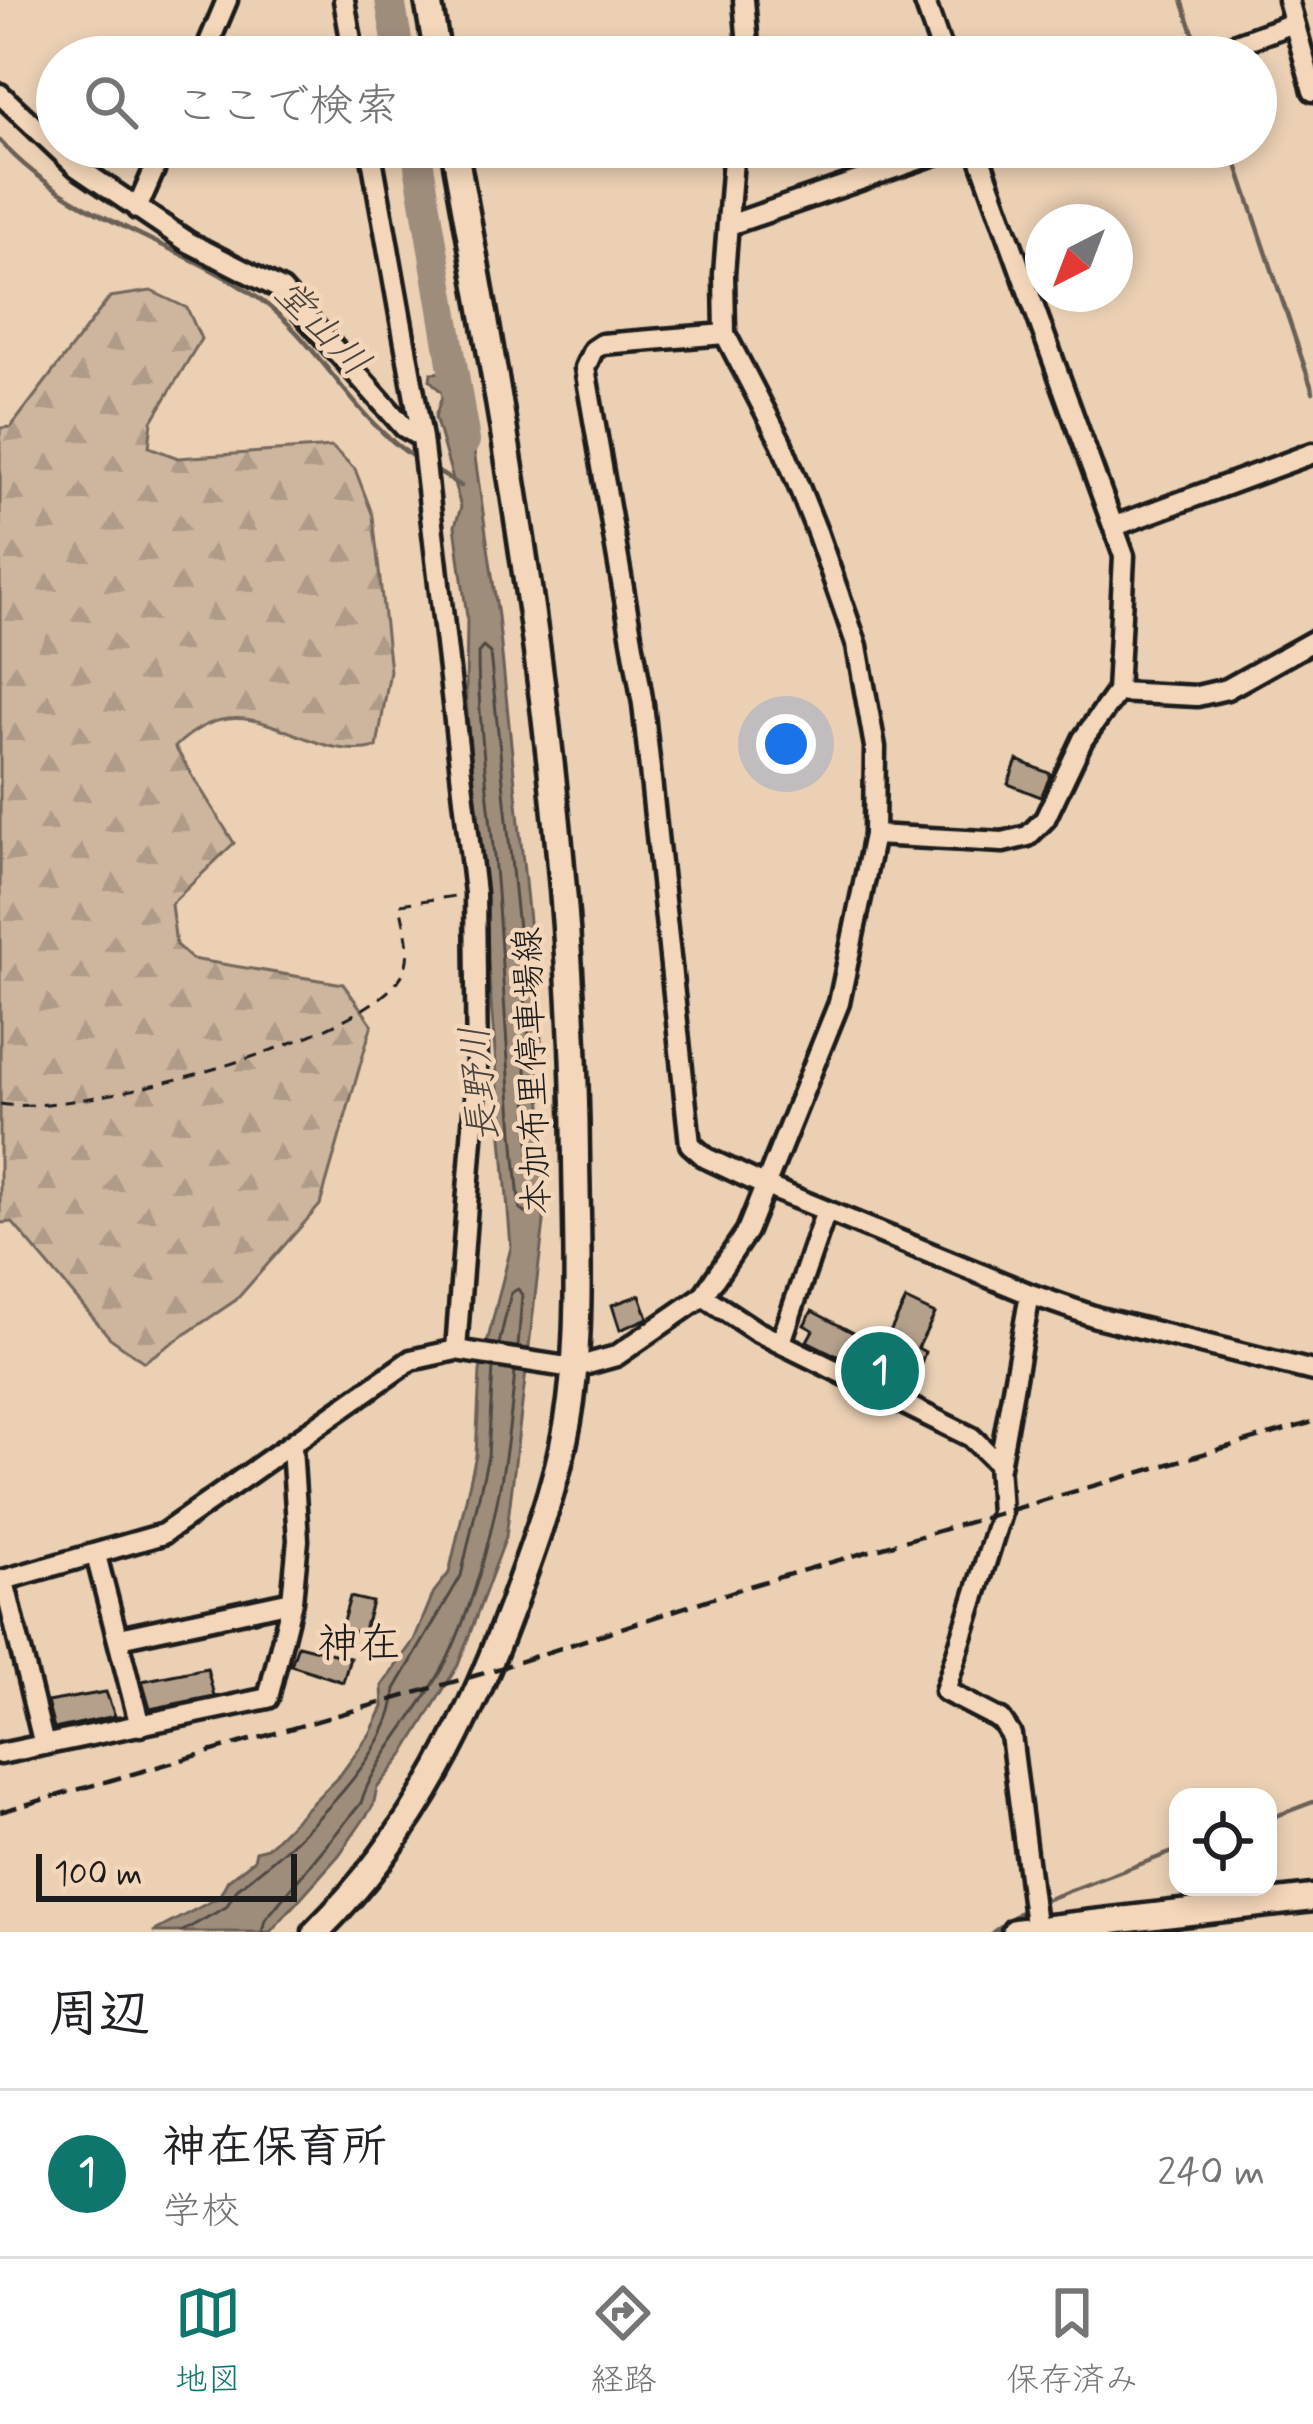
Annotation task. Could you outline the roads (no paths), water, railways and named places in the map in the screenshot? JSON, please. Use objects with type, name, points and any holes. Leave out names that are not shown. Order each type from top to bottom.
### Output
[{"type":"main road","points":[[428,0],[434,36]]},
{"type":"main road","name":"本加布里停車場線","points":[[316,1932],[391,1846],[472,1712],[541,1527],[571,1402],[575,1078],[552,788],[501,408],[458,168]]},
{"type":"main road","points":[[1030,1920],[1313,1898]]},
{"type":"street","points":[[212,36],[227,0]]},
{"type":"street","points":[[344,0],[350,36]]},
{"type":"street","points":[[743,0],[751,36]]},
{"type":"street","points":[[924,0],[937,36]]},
{"type":"street","points":[[1288,0],[1313,91]]},
{"type":"street","points":[[1258,36],[1291,24]]},
{"type":"street","points":[[0,94],[36,132]]},
{"type":"street","points":[[81,168],[188,242],[282,290],[404,427],[422,438]]},
{"type":"street","points":[[137,209],[155,168]]},
{"type":"street","points":[[374,168],[422,438],[475,893],[477,1072],[456,1350]]},
{"type":"street","points":[[44,1745],[2,1581],[163,1534],[292,1448],[411,1360],[456,1350],[573,1368],[616,1356],[703,1296],[747,1231],[839,1003],[874,835],[875,747],[857,646],[781,442],[725,334],[724,274],[733,168]]},
{"type":"street","points":[[732,224],[895,168]]},
{"type":"street","points":[[874,835],[1003,842],[1028,836],[1045,819],[1083,739],[1117,692],[1126,585],[1114,526],[984,168]]},
{"type":"street","points":[[725,334],[602,344],[593,350],[585,368],[643,704],[674,955],[686,1128],[695,1151],[766,1186],[1030,1294],[1096,1317],[1313,1371]]},
{"type":"street","points":[[1114,526],[1313,453]]},
{"type":"street","points":[[1117,692],[1197,696],[1227,689],[1313,641]]},
{"type":"street","points":[[781,1342],[826,1211]]},
{"type":"street","points":[[1030,1294],[998,1469],[1001,1513],[945,1691],[1001,1720],[1011,1735],[1030,1920]]},
{"type":"street","points":[[703,1296],[781,1342],[971,1437],[992,1454],[998,1469]]},
{"type":"street","points":[[0,1754],[268,1698],[292,1601],[298,1540],[292,1448]]},
{"type":"street","points":[[96,1555],[140,1726]]},
{"type":"street","points":[[119,1638],[292,1601]]},
{"type":"water","points":[[449,372],[452,396],[468,409],[498,616],[542,1049],[538,1068],[545,1133],[544,1222],[506,1537],[458,1665],[339,1855],[270,1932],[153,1932],[219,1897],[228,1880],[254,1860],[256,1851],[267,1848],[341,1774],[370,1734],[383,1707],[382,1686],[414,1640],[434,1592],[449,1573],[476,1455],[480,1371],[511,1247],[466,697],[467,617],[455,526],[461,507],[435,417],[443,394],[430,380],[431,373]]},
{"type":"waterway","name":"長野川","points":[[390,0],[396,36]]},
{"type":"waterway","points":[[1182,0],[1194,36]]},
{"type":"waterway","name":"堂山川","points":[[0,141],[58,190],[258,298],[300,337],[375,425],[420,461]]},
{"type":"waterway","name":"長野川","points":[[420,168],[465,441]]},
{"type":"waterway","points":[[1238,168],[1313,392]]},
{"type":"waterway","name":"堂山川","points":[[430,467],[461,486]]},
{"type":"waterway","points":[[955,1681],[983,1701]]},
{"type":"waterway","points":[[1008,1716],[1018,1725],[1023,1760]]},
{"type":"waterway","points":[[1277,1816],[1313,1802]]},
{"type":"waterway","points":[[1037,1903],[1169,1853]]},
{"type":"waterway","points":[[993,1932],[1027,1907]]},
{"type":"railway","points":[[0,1812],[488,1672],[746,1587],[1313,1422]]},
{"type":"place","name":"神在保育所","points":[[880,1371]]},
{"type":"district","name":"神在","points":[[359,1645]]}]
